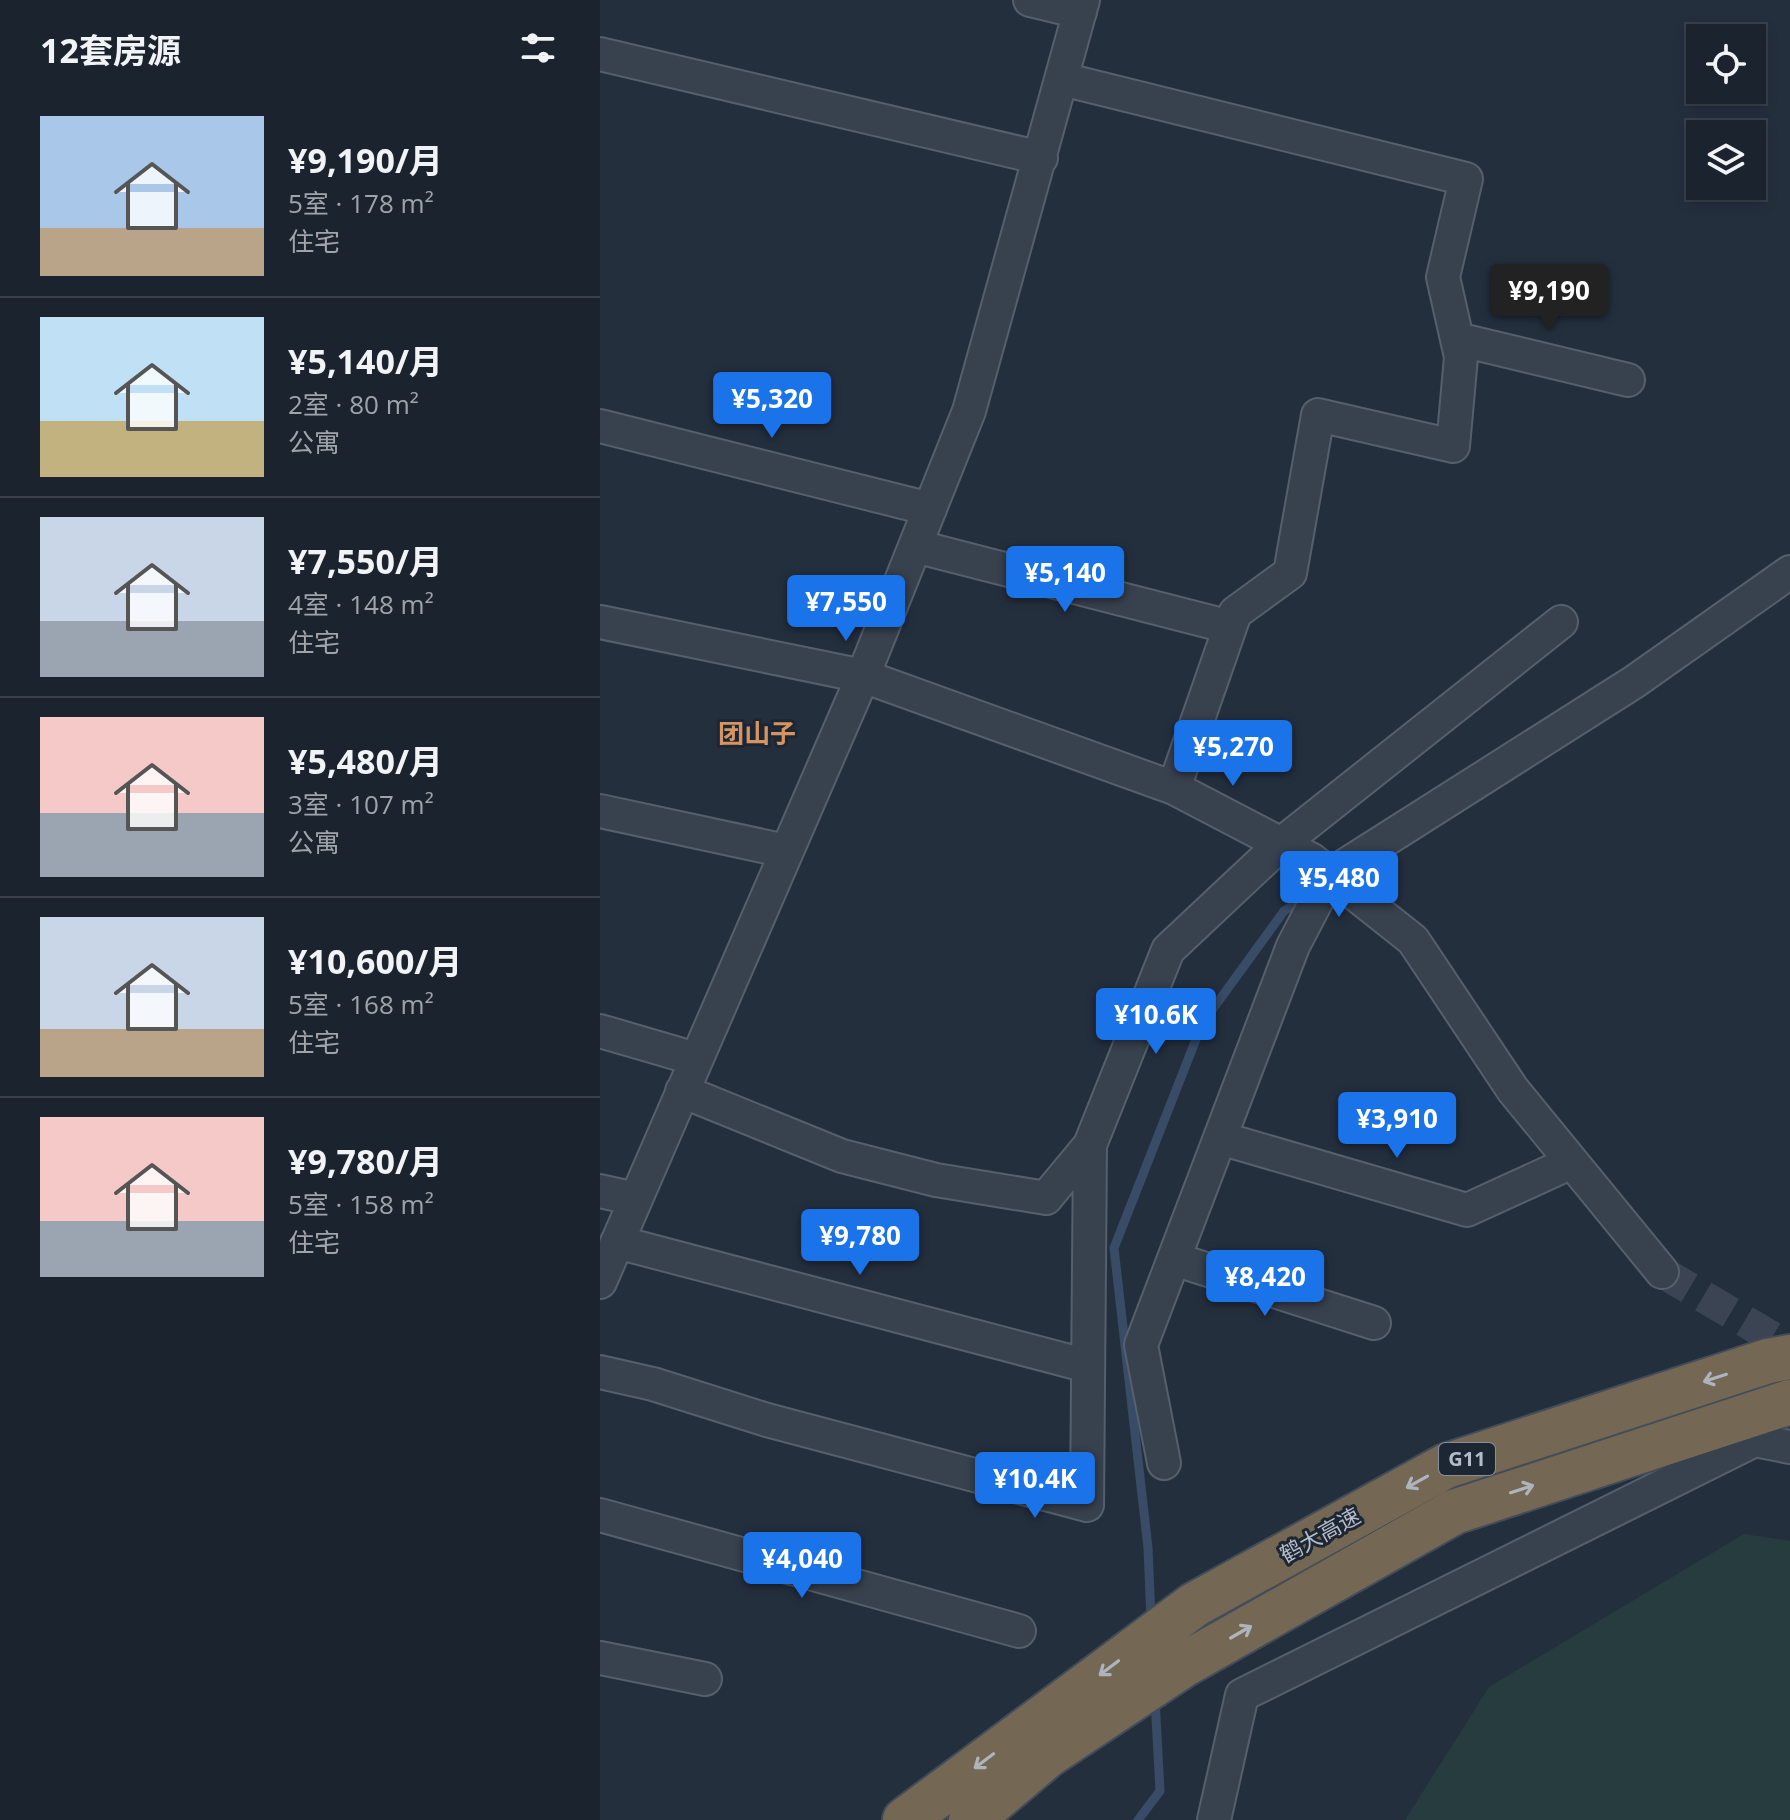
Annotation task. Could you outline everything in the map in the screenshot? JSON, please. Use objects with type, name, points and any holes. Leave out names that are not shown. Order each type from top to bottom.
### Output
[{"type":"highway","name":"鹤大高速","points":[[971,1820],[1048,1735],[1194,1605],[1446,1466],[1768,1361],[1790,1357]]},
{"type":"highway","name":"鹤大高速","points":[[905,1820],[1048,1735],[1174,1672],[1454,1512],[1790,1402]]},
{"type":"street","points":[[600,1282],[863,676],[969,411],[1082,6],[1030,0]]},
{"type":"street","points":[[600,54],[1041,158]]},
{"type":"street","points":[[1062,79],[1466,179],[1443,277],[1461,357],[1453,446],[1318,415],[1290,573],[1235,613],[1174,788]]},
{"type":"street","points":[[1457,339],[1628,380]]},
{"type":"street","points":[[600,426],[930,509]]},
{"type":"street","points":[[915,546],[1230,627]]},
{"type":"street","points":[[1164,1463],[1141,1345],[1293,946],[1330,875],[1634,682],[1790,572]]},
{"type":"street","points":[[600,622],[863,676],[1174,788],[1312,860],[1413,940],[1513,1090],[1662,1272]]},
{"type":"street","points":[[682,1091],[842,1156],[936,1180],[1046,1198],[1090,1145],[1168,950],[1281,844],[1561,622]]},
{"type":"street","points":[[600,811],[786,851]]},
{"type":"street","points":[[600,1031],[696,1059]]},
{"type":"street","points":[[1220,1138],[1467,1210],[1572,1162]]},
{"type":"street","points":[[600,1372],[1087,1505],[1090,1145]]},
{"type":"street","points":[[600,1191],[636,1199]]},
{"type":"street","points":[[617,1242],[1088,1366]]},
{"type":"street","points":[[1174,1259],[1374,1323]]},
{"type":"street","points":[[1214,1820],[1242,1695],[1755,1440],[1790,1447]]},
{"type":"street","points":[[600,1515],[1019,1631]]},
{"type":"street","points":[[600,1658],[705,1679]]},
{"type":"green space","points":[[1744,1534],[1790,1541],[1790,1820],[1405,1820],[1489,1687]]},
{"type":"waterway","points":[[1151,1620],[1148,1548],[1114,1248],[1202,1024],[1284,911],[1306,897]]},
{"type":"waterway","points":[[1138,1820],[1160,1791],[1155,1699]]},
{"type":"tunnel","points":[[1662,1272],[1790,1348]]},
{"type":"district","name":"团山子","points":[[757,734]]}]
